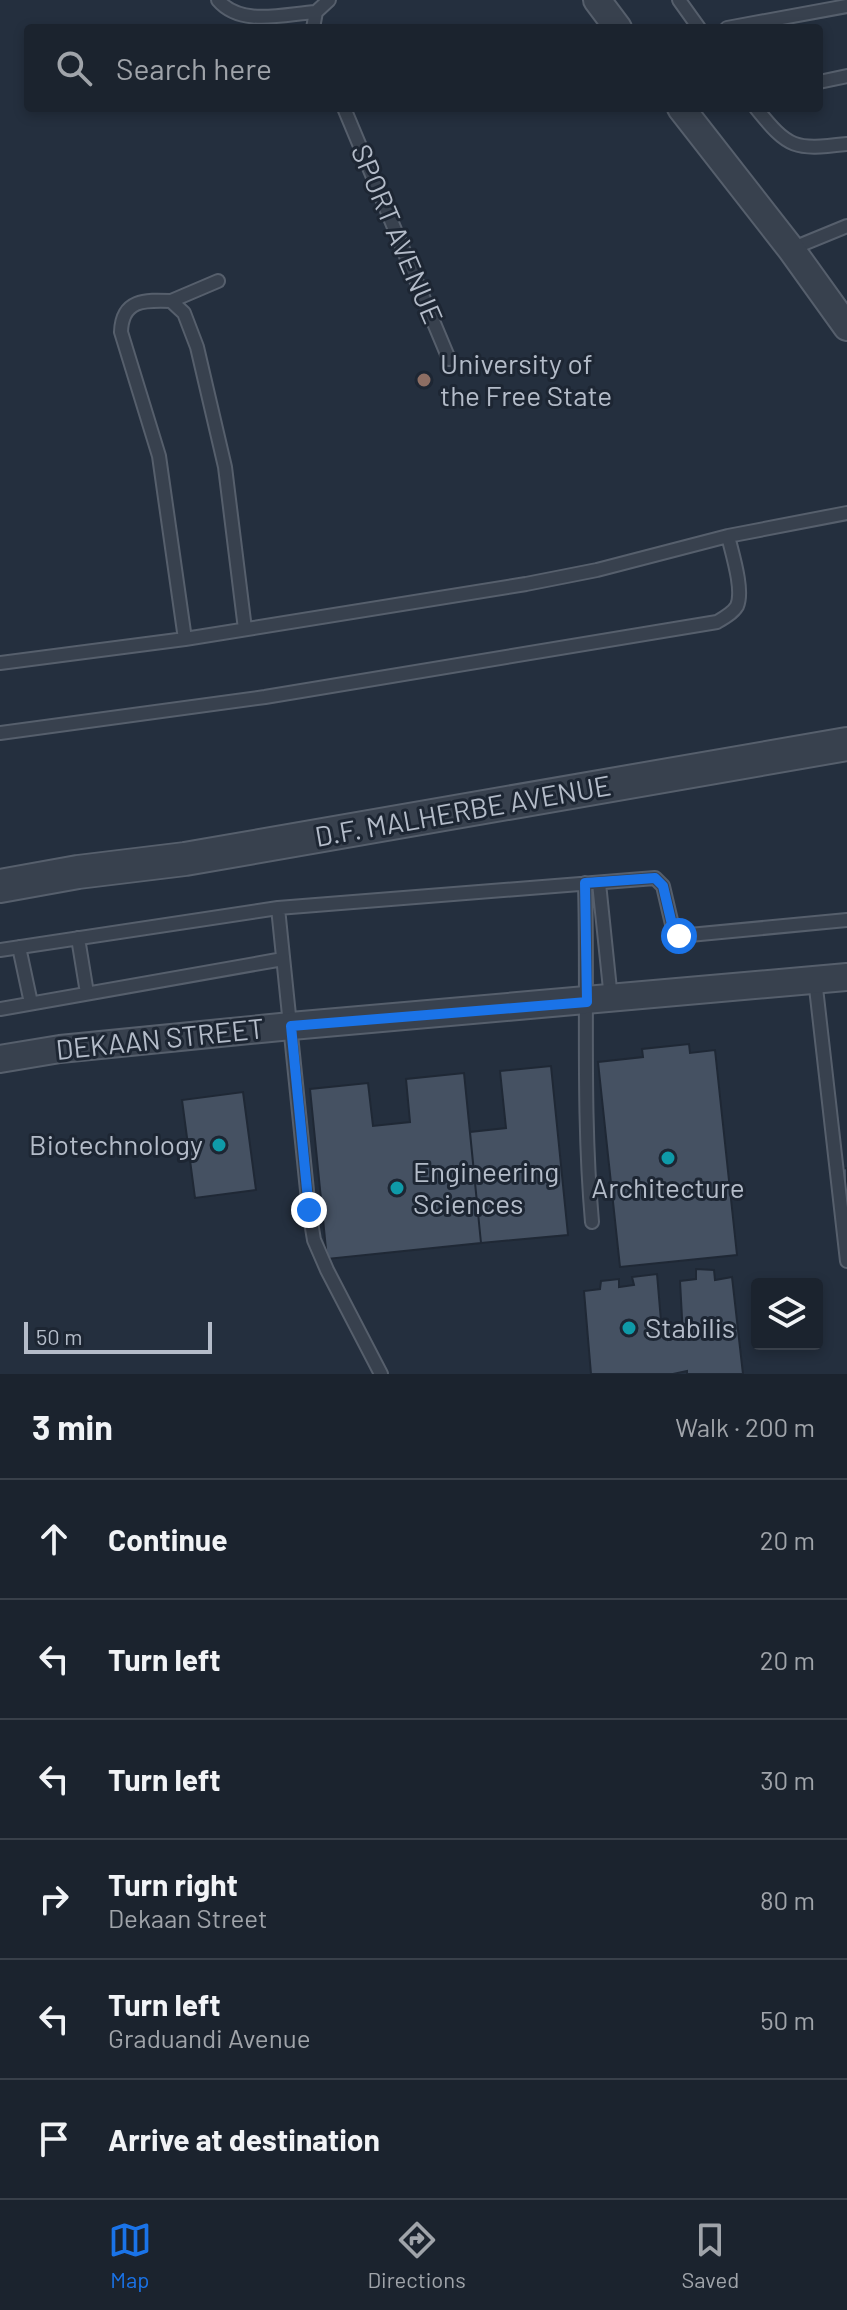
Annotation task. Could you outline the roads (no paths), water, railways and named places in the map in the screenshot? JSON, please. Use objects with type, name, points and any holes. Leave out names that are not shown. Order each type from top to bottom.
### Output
[{"type":"street","points":[[597,0],[615,24]]},
{"type":"street","points":[[684,112],[791,249],[847,327]]},
{"type":"street","name":"D.F. MALHERBE AVENUE","points":[[0,886],[78,872],[185,859],[847,744]]},
{"type":"street","name":"D.F. MALHERBE AVENUE","points":[[0,870],[78,872]]},
{"type":"street","name":"DEKAAN STREET","points":[[0,1059],[60,1049],[291,1026],[847,977]]},
{"type":"lane","points":[[218,0],[227,11],[242,17],[316,12]]},
{"type":"lane","points":[[314,24],[316,12],[329,0]]},
{"type":"lane","points":[[679,0],[696,24]]},
{"type":"lane","points":[[749,24],[847,6]]},
{"type":"lane","points":[[823,81],[847,76]]},
{"type":"lane","name":"SPORT AVENUE","points":[[346,112],[449,359]]},
{"type":"lane","points":[[759,112],[780,138],[797,146],[813,148],[847,144]]},
{"type":"lane","points":[[791,249],[847,226]]},
{"type":"lane","points":[[185,639],[159,456],[121,332],[121,321],[132,306],[146,301],[171,301],[218,281]]},
{"type":"lane","points":[[171,301],[184,313],[197,347],[225,467],[245,629]]},
{"type":"lane","points":[[0,663],[185,639],[597,570],[728,536],[847,513]]},
{"type":"lane","points":[[0,733],[265,697],[717,622],[729,615],[737,605],[739,591],[728,536]]},
{"type":"lane","points":[[0,950],[278,908],[655,878],[663,886],[674,933],[679,936],[847,920]]},
{"type":"lane","points":[[585,883],[599,1000]]},
{"type":"lane","points":[[592,1222],[584,1102],[599,1000],[599,883]]},
{"type":"lane","points":[[278,908],[314,1240],[381,1374]]},
{"type":"lane","points":[[78,938],[87,993]]},
{"type":"lane","points":[[19,947],[31,1003]]},
{"type":"lane","points":[[0,1009],[283,959]]},
{"type":"lane","points":[[815,979],[847,1261]]},
{"type":"place","name":"University of the Free State","points":[[424,380]]},
{"type":"place","name":"Biotechnology","points":[[219,1145]]},
{"type":"place","name":"Architecture","points":[[668,1158]]},
{"type":"place","name":"Engineering Sciences","points":[[397,1188]]},
{"type":"place","name":"Stabilis","points":[[629,1328]]}]
